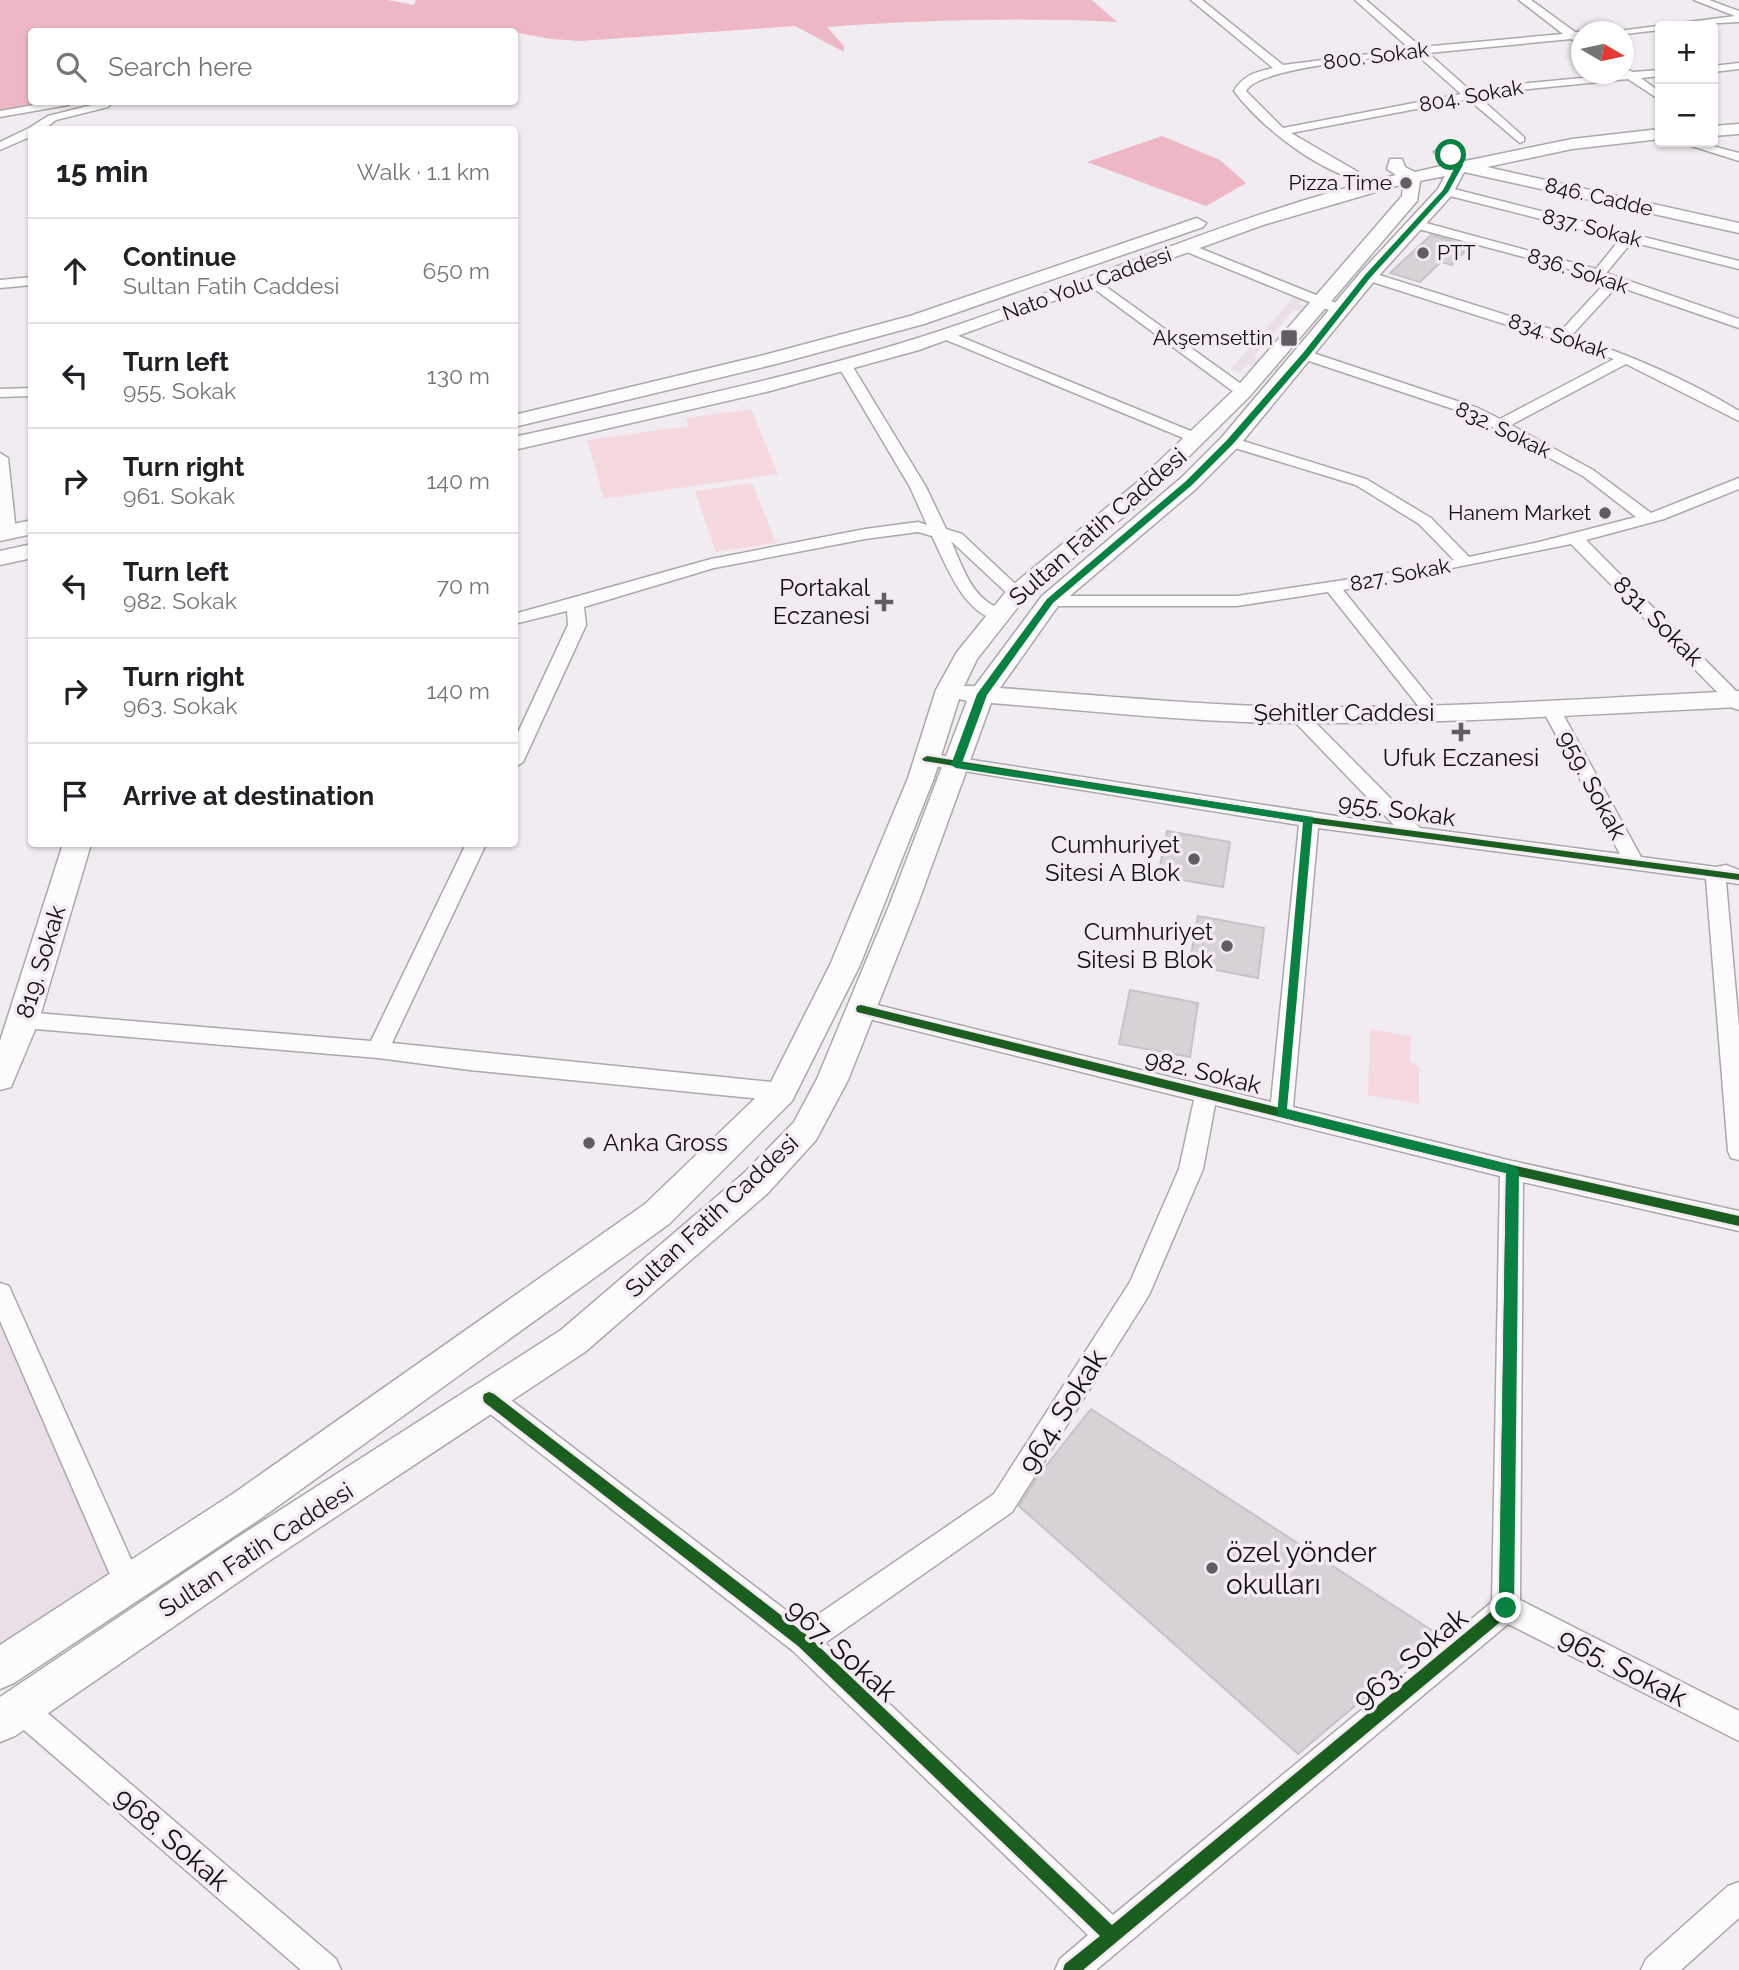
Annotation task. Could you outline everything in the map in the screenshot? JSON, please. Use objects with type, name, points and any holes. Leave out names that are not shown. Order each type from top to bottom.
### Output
[{"type":"main road","points":[[1718,116],[1739,114]]},
{"type":"main road","name":"Nato Yolu Caddesi","points":[[1449,169],[1520,139],[1590,127],[1655,120]]},
{"type":"main road","points":[[1718,131],[1739,129]]},
{"type":"main road","name":"Nato Yolu Caddesi","points":[[518,420],[769,360],[918,320],[1269,198],[1354,175],[1449,169],[1572,144],[1655,135]]},
{"type":"main road","name":"Sultan Fatih Caddesi","points":[[0,1669],[247,1506],[657,1214],[781,1092],[845,965],[927,759],[949,690],[966,657],[1009,603],[1198,439],[1330,306],[1368,276],[1415,224],[1449,169]]},
{"type":"main road","name":"846. Cadde","points":[[1449,169],[1739,228]]},
{"type":"main road","name":"Nato Yolu Caddesi","points":[[518,443],[770,385],[944,334],[1404,170]]},
{"type":"main road","name":"Sultan Fatih Caddesi","points":[[10,1715],[249,1552],[573,1341],[755,1184],[797,1140],[805,1131],[832,1080],[982,694],[1050,601],[1189,483],[1230,442],[1306,355],[1330,306],[1411,197],[1404,170]]},
{"type":"main road","points":[[4,533],[28,528]]},
{"type":"main road","points":[[0,558],[28,552]]},
{"type":"main road","name":"Şehitler Caddesi","points":[[949,690],[1223,713],[1298,715],[1433,713],[1738,701]]},
{"type":"main road","name":"819. Sokak","points":[[0,1078],[24,1020],[76,847]]},
{"type":"street","points":[[1196,0],[1281,69]]},
{"type":"street","points":[[1360,0],[1421,50],[1520,139]]},
{"type":"street","points":[[1524,0],[1571,32]]},
{"type":"street","points":[[1699,0],[1738,19]]},
{"type":"street","points":[[1718,21],[1738,19]]},
{"type":"street","points":[[1634,30],[1655,28]]},
{"type":"street","name":"800. Sokak","points":[[1284,131],[1248,103],[1240,91],[1244,83],[1256,76],[1281,69],[1421,50],[1571,39]]},
{"type":"street","points":[[1718,68],[1739,66]]},
{"type":"street","name":"804. Sokak","points":[[1634,74],[1655,73]]},
{"type":"street","points":[[1634,79],[1655,94]]},
{"type":"street","name":"804. Sokak","points":[[1284,131],[1471,94],[1571,81]]},
{"type":"street","points":[[0,114],[51,105]]},
{"type":"street","points":[[39,126],[52,118],[93,105]]},
{"type":"street","points":[[1284,131],[1326,162],[1354,175]]},
{"type":"street","points":[[0,146],[28,132]]},
{"type":"street","points":[[1703,147],[1739,157]]},
{"type":"street","name":"837. Sokak","points":[[1449,169],[1628,238],[1739,265]]},
{"type":"street","name":"836. Sokak","points":[[1415,224],[1570,265],[1739,324]]},
{"type":"street","points":[[1598,275],[1628,238]]},
{"type":"street","points":[[1187,247],[1330,306]]},
{"type":"street","name":"834. Sokak","points":[[1368,276],[1564,336],[1626,358],[1739,417]]},
{"type":"street","points":[[0,284],[28,281]]},
{"type":"street","points":[[1564,336],[1614,281]]},
{"type":"street","points":[[1094,282],[1243,392]]},
{"type":"street","points":[[944,334],[1198,439]]},
{"type":"street","name":"832. Sokak","points":[[1306,355],[1473,411],[1588,473],[1648,519]]},
{"type":"street","points":[[1500,425],[1626,358]]},
{"type":"street","points":[[844,364],[918,487],[961,580],[980,606],[1009,603]]},
{"type":"street","points":[[0,393],[28,392]]},
{"type":"street","points":[[1230,442],[1361,482],[1425,521],[1465,562]]},
{"type":"street","points":[[0,458],[4,533]]},
{"type":"street","name":"827. Sokak","points":[[1050,601],[1237,601],[1332,587],[1576,538],[1648,519],[1739,483]]},
{"type":"street","points":[[518,619],[575,605],[710,564],[865,534],[918,527],[956,537],[1009,603]]},
{"type":"street","name":"831. Sokak","points":[[1576,538],[1738,701]]},
{"type":"street","points":[[1332,587],[1433,713]]},
{"type":"street","points":[[518,753],[577,625],[575,605]]},
{"type":"street","name":"959. Sokak","points":[[1550,708],[1634,863]]},
{"type":"street","points":[[1298,715],[1414,834]]},
{"type":"street","name":"955. Sokak","points":[[927,759],[1309,820],[1739,877]]},
{"type":"street","points":[[1281,1113],[1309,820]]},
{"type":"street","points":[[378,1050],[475,847]]},
{"type":"street","points":[[1739,871],[1715,874],[1739,1151]]},
{"type":"street","name":"982. Sokak","points":[[861,1009],[1512,1170],[1739,1221]]},
{"type":"street","points":[[24,1020],[378,1050],[470,1062],[781,1092]]},
{"type":"street","name":"964. Sokak","points":[[803,1641],[1003,1503],[1140,1288],[1191,1169],[1206,1094]]},
{"type":"street","points":[[1506,1608],[1512,1170]]},
{"type":"street","points":[[0,1293],[128,1584]]},
{"type":"street","name":"967. Sokak","points":[[489,1398],[803,1641],[1111,1936]]},
{"type":"street","name":"965. Sokak","points":[[1506,1608],[1739,1726]]},
{"type":"street","name":"963. Sokak","points":[[1071,1970],[1506,1608]]},
{"type":"street","name":"968. Sokak","points":[[10,1715],[325,1970]]},
{"type":"street","points":[[1657,1970],[1739,1897]]},
{"type":"shaded area","points":[[0,0],[388,0],[414,5],[416,0],[1092,0],[1117,22],[972,20],[827,27],[844,46],[844,52],[795,26],[580,41],[518,33],[518,28],[28,28],[28,105],[49,105],[0,114]]},
{"type":"shaded area","points":[[1162,136],[1220,160],[1246,183],[1206,206],[1087,162]]},
{"type":"shaded area","points":[[1295,295],[1304,297],[1299,304],[1310,307],[1326,307],[1323,310],[1337,313],[1351,309],[1290,385],[1281,382],[1287,374],[1247,364],[1240,372],[1231,369]],"holes":[[[1294,309],[1332,319],[1292,369],[1278,365],[1281,360],[1265,361],[1253,358]]]},
{"type":"shaded area","points":[[751,409],[778,474],[604,499],[587,440],[688,426],[686,418]]},
{"type":"shaded area","points":[[752,483],[776,543],[716,552],[695,491]]},
{"type":"shaded area","points":[[1370,1029],[1411,1036],[1410,1062],[1419,1066],[1419,1104],[1368,1095]]},
{"type":"shaded area","points":[[0,1293],[128,1584],[0,1669]]},
{"type":"building","points":[[1431,235],[1470,246],[1452,265],[1441,262],[1420,282],[1390,273]]},
{"type":"building","name":"Cumhuriyet Sitesi A Blok","points":[[1167,831],[1230,842],[1223,887],[1158,876]]},
{"type":"building","name":"Cumhuriyet Sitesi B Blok","points":[[1198,916],[1264,928],[1258,978],[1189,965]]},
{"type":"building","points":[[1130,990],[1198,1003],[1190,1057],[1119,1044]]},
{"type":"building","name":"özel yönder okulları","points":[[1091,1409],[1439,1635],[1298,1754],[1019,1506],[1038,1476]]},
{"type":"cycle path","points":[[927,759],[1309,820],[1739,877]]},
{"type":"cycle path","points":[[861,1009],[1512,1170],[1739,1221]]},
{"type":"cycle path","points":[[1071,1970],[1506,1608],[1512,1170]]},
{"type":"cycle path","points":[[489,1398],[803,1641],[1111,1935]]},
{"type":"place","name":"Pizza Time","points":[[1406,183]]},
{"type":"place","name":"PTT","points":[[1423,253]]},
{"type":"place","name":"Akşemsettin","points":[[1289,338]]},
{"type":"place","name":"Hanem Market","points":[[1605,513]]},
{"type":"place","name":"Portakal Eczanesi","points":[[884,602]]},
{"type":"place","name":"Ufuk Eczanesi","points":[[1461,732]]},
{"type":"place","name":"Cumhuriyet Sitesi A Blok","points":[[1194,859]]},
{"type":"place","name":"Cumhuriyet Sitesi B Blok","points":[[1227,946]]},
{"type":"place","name":"Anka Gross","points":[[589,1143]]},
{"type":"place","name":"özel yönder okulları","points":[[1212,1568]]},
{"type":"route","points":[[1451,155],[1459,165],[1446,191],[1368,276],[1306,355],[1230,442],[1189,483],[1050,601],[982,694],[956,765],[1309,820],[1281,1113],[1512,1170],[1506,1608]]}]
